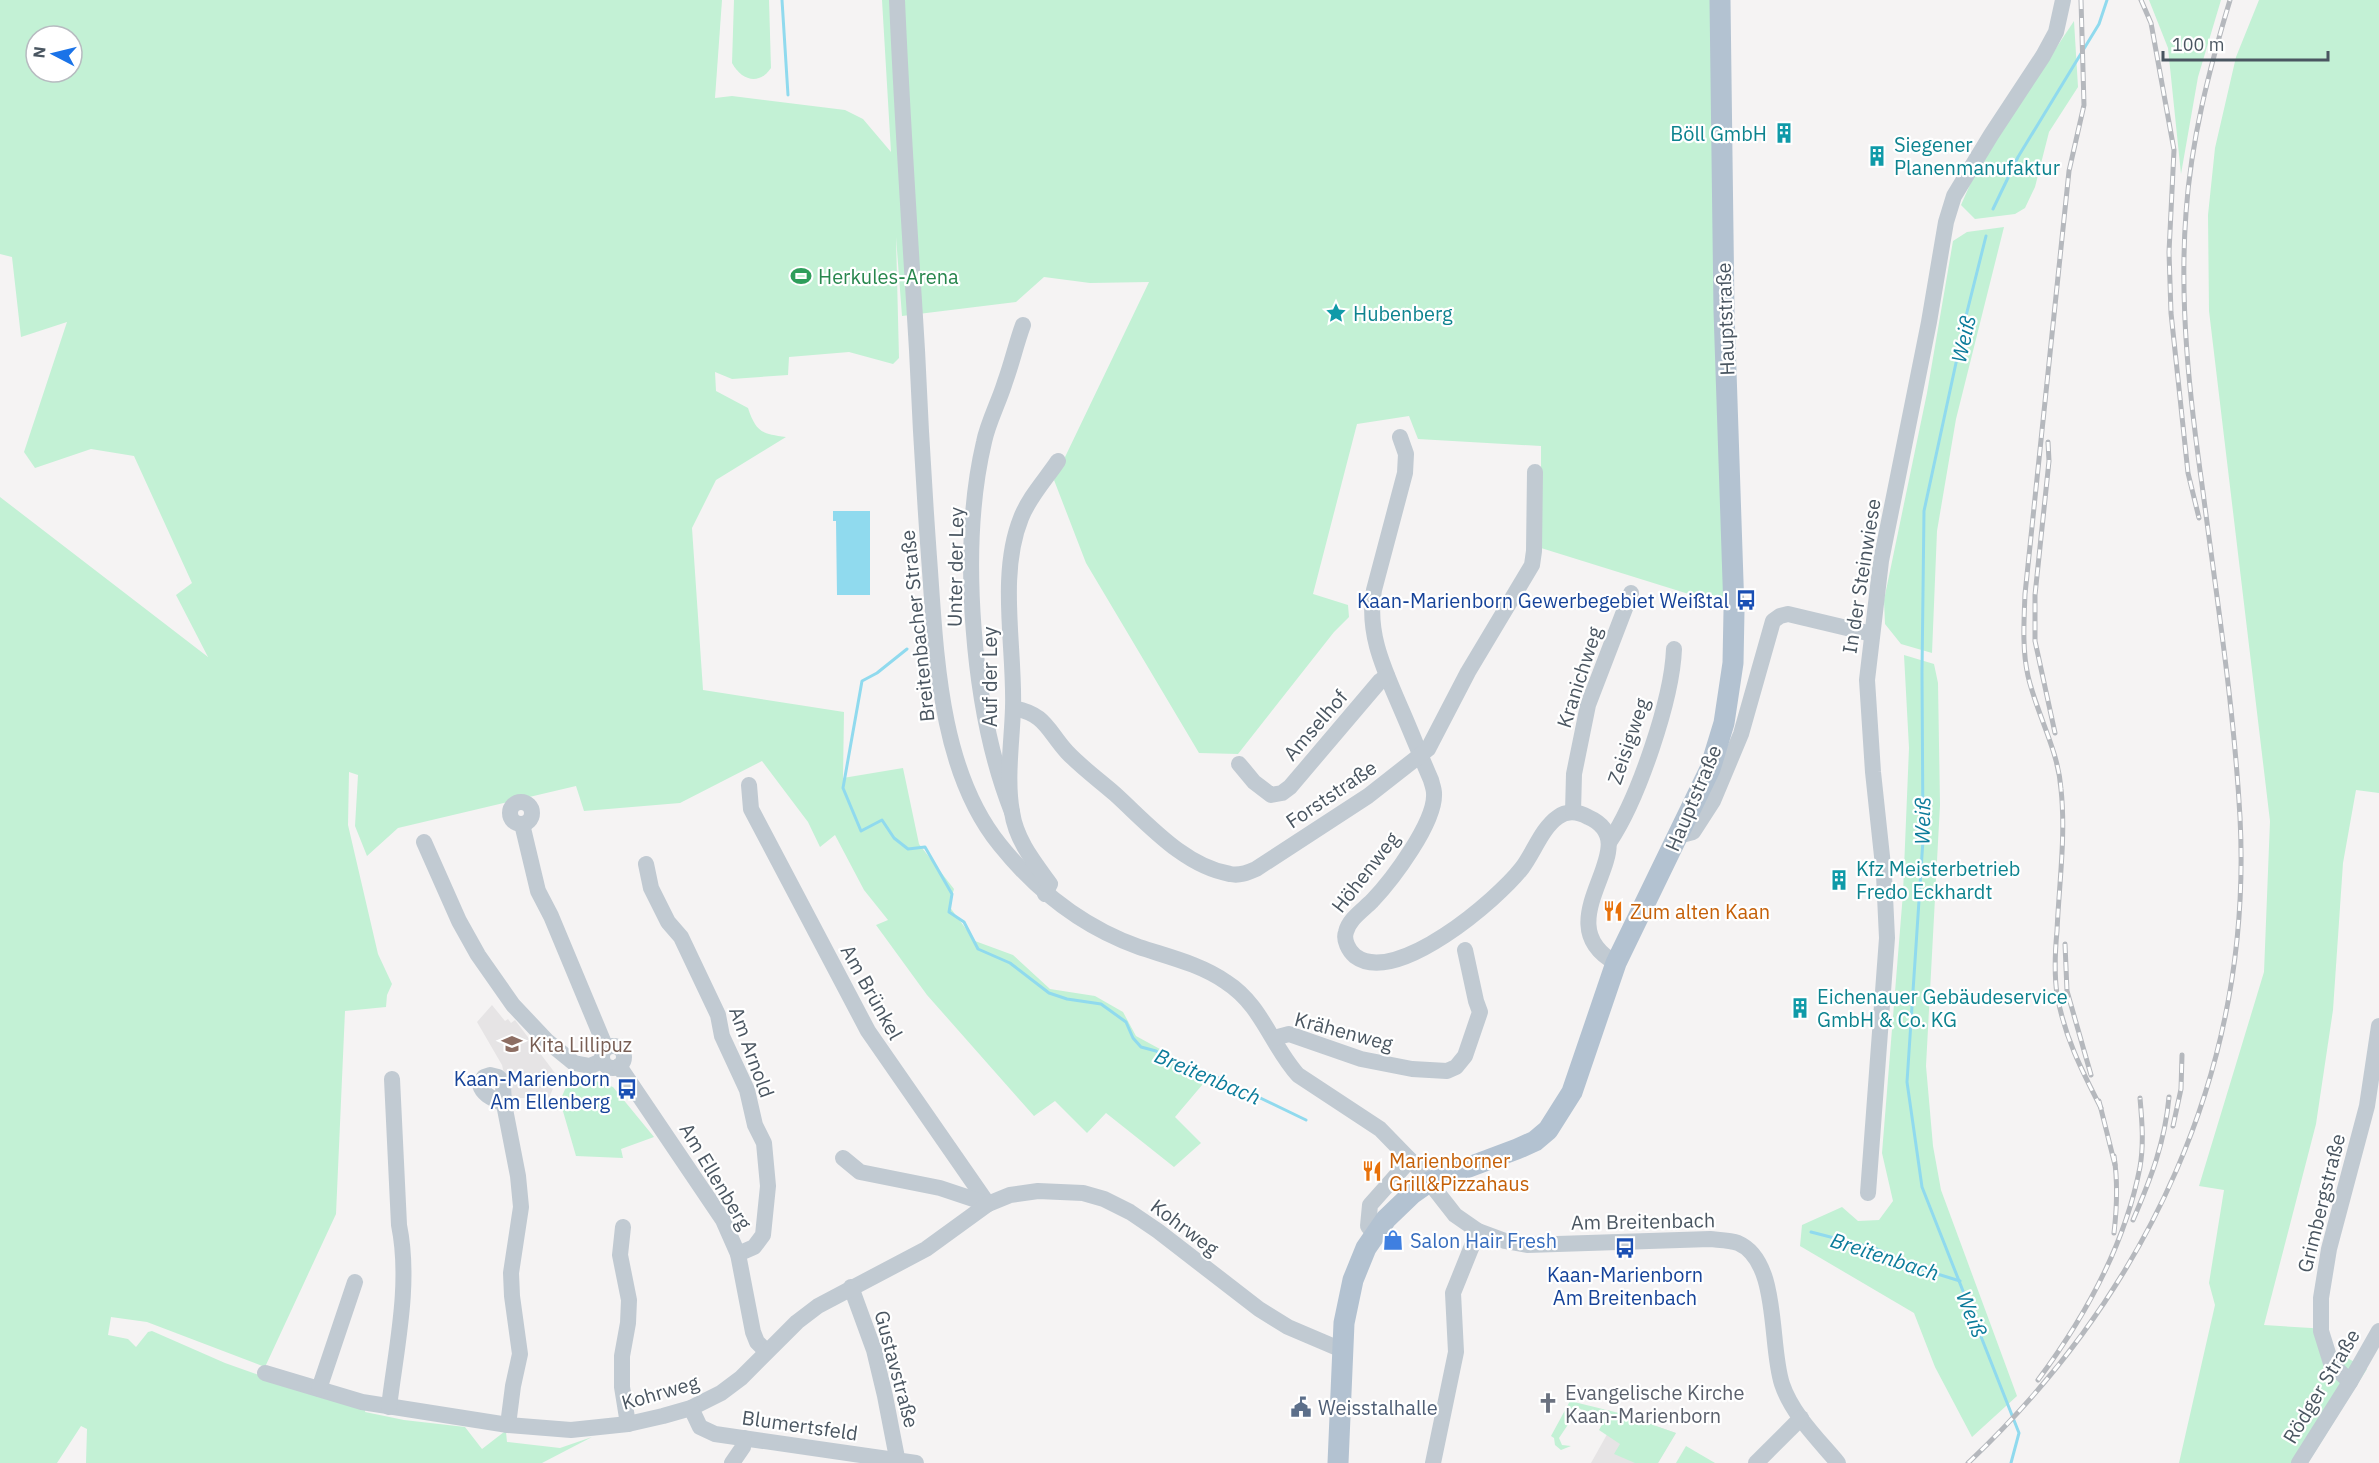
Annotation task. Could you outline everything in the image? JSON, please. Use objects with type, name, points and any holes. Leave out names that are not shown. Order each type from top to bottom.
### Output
[{"type":"main road","name":"Hauptstraße","points":[[1335,1460],[1348,1296],[1358,1263],[1375,1234],[1412,1194],[1429,1182],[1517,1149],[1535,1141],[1548,1130],[1572,1092],[1616,963],[1710,769],[1724,723],[1733,663],[1733,589],[1721,170],[1720,0]]},
{"type":"street","name":"Breitenbacher Straße","points":[[897,0],[904,158],[934,621],[943,702],[954,751],[977,808],[997,842],[1046,894],[1080,918],[1109,934],[1197,967],[1229,983],[1255,1007],[1288,1064],[1298,1075],[1380,1129],[1429,1182]]},
{"type":"street","name":"In der Steinwiese","points":[[1868,1193],[1887,938],[1884,875],[1873,772],[1867,680],[1881,561],[1929,322],[1946,222],[1954,196],[1990,135],[2043,56],[2056,32],[2063,0]]},
{"type":"street","name":"Unter der Ley","points":[[1012,812],[994,757],[980,682],[975,644],[972,569],[974,513],[984,441],[1023,325]]},
{"type":"street","name":"Höhenweg","points":[[1400,437],[1406,454],[1405,472],[1372,603],[1375,643],[1434,793],[1432,809],[1407,857],[1346,931],[1345,937],[1350,951],[1362,960],[1373,962],[1397,958],[1447,935],[1479,912],[1507,885],[1522,868],[1550,824],[1560,815],[1573,812]]},
{"type":"street","name":"Auf der Ley","points":[[1046,894],[1050,884],[1021,843],[1012,812],[1010,774],[1013,708],[1010,592],[1011,561],[1016,533],[1028,504],[1058,461]]},
{"type":"street","name":"Forststraße","points":[[1013,708],[1025,710],[1042,720],[1068,753],[1177,849],[1198,863],[1232,875],[1244,874],[1256,869],[1368,796],[1428,749],[1468,672],[1532,565],[1535,472]]},
{"type":"street","name":"Kranichweg","points":[[1573,812],[1574,774],[1588,705],[1631,593]]},
{"type":"street","points":[[1678,836],[1693,832],[1713,801],[1741,734],[1773,621],[1788,614],[1872,634]]},
{"type":"street","name":"Zeisigweg","points":[[1610,841],[1620,826],[1653,743],[1673,664],[1674,649]]},
{"type":"street","name":"Amselhof","points":[[1239,764],[1254,782],[1271,795],[1282,793],[1290,787],[1380,681],[1387,676]]},
{"type":"street","name":"Am Brünkel","points":[[749,784],[751,809],[868,1031],[988,1204]]},
{"type":"street","points":[[1573,812],[1590,817],[1606,829],[1610,841],[1609,851],[1591,904],[1589,928],[1590,937],[1597,950],[1616,963]]},
{"type":"street","points":[[522,824],[538,891],[551,916],[604,1054]]},
{"type":"street","name":"Am Ellenberg","points":[[424,842],[459,921],[478,955],[513,1005],[547,1041],[574,1063],[590,1066],[604,1054],[610,1068],[619,1066],[705,1191],[723,1220],[738,1254],[753,1332],[757,1342],[766,1351]]},
{"type":"street","name":"Am Arnold","points":[[646,864],[651,888],[668,922],[681,937],[718,1015],[722,1036],[747,1090],[755,1125],[764,1143],[768,1186],[763,1235],[754,1247],[738,1254]]},
{"type":"street","name":"Krähenweg","points":[[1274,1038],[1289,1034],[1360,1059],[1412,1069],[1447,1071],[1456,1067],[1465,1056],[1480,1012],[1465,950]]},
{"type":"street","name":"Grimbergstraße","points":[[2350,1382],[2331,1363],[2321,1331],[2321,1298],[2328,1249],[2367,1106],[2379,1026]]},
{"type":"street","points":[[389,1407],[402,1303],[403,1245],[399,1226],[392,1079]]},
{"type":"street","points":[[504,1104],[518,1176],[521,1207],[511,1273],[520,1354],[508,1425]]},
{"type":"street","points":[[843,1158],[860,1172],[940,1188],[988,1204]]},
{"type":"street","points":[[1375,1234],[1368,1226],[1370,1205],[1410,1160]]},
{"type":"street","name":"Am Breitenbach","points":[[1429,1182],[1455,1215],[1478,1232],[1505,1241],[1527,1245],[1710,1239],[1735,1242],[1744,1246],[1754,1255],[1766,1278],[1775,1357],[1781,1383],[1801,1419],[1838,1463]]},
{"type":"street","name":"Kohrweg","points":[[265,1373],[389,1407],[508,1425],[571,1430],[628,1424],[691,1408],[722,1394],[741,1378],[766,1351],[818,1306],[926,1249],[988,1204],[1010,1195],[1038,1191],[1067,1191],[1104,1199],[1130,1212],[1258,1309],[1288,1327],[1342,1350]]},
{"type":"street","points":[[622,1227],[620,1255],[629,1300],[628,1323],[622,1356],[622,1387],[628,1424]]},
{"type":"street","points":[[1433,1463],[1456,1352],[1453,1293],[1478,1232]]},
{"type":"street","points":[[319,1389],[355,1282]]},
{"type":"street","name":"Gustavstraße","points":[[851,1287],[874,1350],[898,1462]]},
{"type":"street","name":"Rödger Straße","points":[[2299,1463],[2379,1331]]},
{"type":"street","name":"Blumertsfeld","points":[[691,1408],[700,1427],[707,1431],[916,1463]]},
{"type":"street","points":[[1756,1463],[1801,1419]]},
{"type":"street","points":[[732,1463],[742,1447],[744,1438]]},
{"type":"shaded area","name":"Kita Lillipuz","points":[[492,1005],[505,1021],[508,1019],[511,1023],[515,1020],[558,1077],[548,1100],[527,1105],[526,1098],[510,1098],[502,1065],[477,1022]]},
{"type":"shaded area","points":[[1619,1413],[1676,1433],[1658,1463],[1591,1463]]},
{"type":"green space","points":[[0,0],[722,0],[715,98],[732,96],[845,110],[863,119],[891,152],[882,0],[1712,0],[1724,605],[1541,548],[1541,446],[1418,439],[1409,416],[1357,424],[1313,594],[1348,605],[1349,617],[1334,632],[1238,754],[1199,753],[1086,563],[1054,480],[1149,282],[1090,283],[1044,277],[1016,302],[902,316],[896,237],[899,358],[893,364],[849,352],[789,357],[788,375],[732,379],[715,372],[716,391],[748,408],[754,422],[761,430],[771,435],[786,437],[716,480],[692,528],[703,690],[844,712],[843,778],[903,768],[919,844],[954,889],[949,906],[975,941],[1013,955],[1050,989],[1095,996],[1123,1012],[1136,1036],[1193,1067],[1208,1078],[1175,1117],[1201,1143],[1174,1167],[1106,1113],[1087,1133],[1055,1101],[1034,1116],[927,995],[876,925],[888,920],[864,890],[835,835],[820,847],[808,822],[762,761],[680,803],[584,811],[576,786],[398,828],[367,856],[355,826],[358,775],[349,772],[348,825],[378,954],[392,984],[387,995],[386,1007],[345,1011],[336,1214],[265,1367],[147,1322],[111,1317],[108,1335],[128,1339],[136,1347],[148,1332],[152,1331],[225,1363],[366,1408],[365,1412],[404,1420],[465,1427],[482,1449],[504,1432],[506,1432],[507,1442],[560,1448],[592,1437],[542,1463],[86,1463],[87,1429],[81,1426],[57,1463],[0,1463],[0,497],[208,657],[176,595],[192,583],[134,456],[91,449],[35,468],[24,452],[67,322],[21,337],[12,257],[0,254]]},
{"type":"green space","points":[[734,0],[769,0],[771,68],[766,74],[756,79],[745,77],[732,63]]},
{"type":"green space","points":[[2149,0],[2221,0],[2198,77],[2181,174],[2168,48]]},
{"type":"green space","points":[[2259,0],[2379,0],[2379,793],[2356,790],[2343,863],[2333,1010],[2316,1124],[2264,1325],[2328,1329],[2333,1350],[2367,1369],[2308,1463],[2179,1463],[2215,1305],[2209,1283],[2224,1190],[2199,1186],[2264,972],[2270,821],[2209,311],[2208,215],[2215,148],[2236,57]]},
{"type":"green space","points":[[2074,21],[2078,87],[2049,132],[2035,187],[2025,208],[2015,214],[1975,219],[1961,205],[1980,162]]},
{"type":"green space","points":[[2004,227],[1956,419],[1937,531],[1932,653],[1901,644],[1885,624],[1884,600],[1927,393],[1953,241],[1967,232]]},
{"type":"green space","points":[[1904,655],[1934,664],[1938,683],[1940,805],[1926,1066],[1933,1146],[1941,1190],[2017,1396],[1972,1437],[1935,1367],[1914,1313],[1800,1246],[1802,1225],[1842,1207],[1858,1221],[1879,1220],[1893,1201],[1882,1153],[1903,893],[1909,748]]},
{"type":"green space","points":[[569,1080],[596,1081],[613,1087],[654,1137],[621,1149],[623,1158],[576,1156],[560,1101]]},
{"type":"green space","points":[[1570,1401],[1619,1413],[1676,1433],[1658,1463],[1635,1463],[1614,1454],[1620,1444],[1599,1430],[1604,1421],[1600,1418],[1601,1414],[1593,1410],[1585,1412],[1579,1408],[1559,1438],[1562,1445],[1571,1446],[1561,1450],[1555,1445],[1554,1438],[1551,1436]]},
{"type":"green space","points":[[1686,1446],[1715,1463],[1676,1463]]},
{"type":"water","points":[[833,511],[870,511],[870,595],[837,595],[836,521],[833,521]]},
{"type":"waterway","name":"Breitenbach","points":[[782,0],[788,95]]},
{"type":"waterway","name":"Weiß","points":[[1993,209],[2018,157],[2099,24],[2107,0]]},
{"type":"waterway","name":"Weiß","points":[[1986,236],[1967,312],[1924,511],[1923,840],[1907,1082],[1922,1187],[2019,1433],[2011,1463]]},
{"type":"waterway","name":"Breitenbach","points":[[907,649],[877,673],[862,681],[843,788],[861,831],[882,820],[894,838],[908,849],[925,847],[952,894],[949,912],[964,922],[978,949],[1010,963],[1049,993],[1067,999],[1101,1004],[1126,1022],[1133,1038],[1141,1047],[1156,1051],[1197,1075],[1202,1070],[1306,1120]]},
{"type":"waterway","name":"Breitenbach","points":[[1811,1232],[1877,1249],[1918,1268],[1960,1281]]},
{"type":"railway","points":[[2081,0],[2084,105],[2069,171],[2025,594],[2024,635],[2028,676],[2052,746],[2061,789],[2062,842],[2055,955],[2057,994],[2069,1039],[2101,1108]]},
{"type":"railway","points":[[2141,0],[2151,23],[2174,150],[2169,252],[2171,313],[2188,473],[2199,518]]},
{"type":"railway","points":[[1968,1463],[2032,1397],[2088,1326],[2137,1250],[2176,1170],[2207,1087],[2228,1000],[2239,910],[2240,817],[2229,695],[2190,388],[2185,318],[2184,248],[2188,186],[2197,132],[2208,79],[2230,0]]},
{"type":"railway","points":[[2048,442],[2049,461],[2035,595],[2035,641],[2055,733]]},
{"type":"railway","points":[[2065,944],[2067,991],[2091,1075]]},
{"type":"railway","points":[[2173,1126],[2181,1089],[2182,1055]]},
{"type":"railway","points":[[2133,1220],[2156,1160],[2169,1097]]},
{"type":"railway","points":[[2038,1380],[2072,1331],[2114,1252],[2140,1167],[2142,1132],[2140,1098]]},
{"type":"railway","points":[[2099,1101],[2115,1165]]},
{"type":"railway","points":[[2114,1156],[2117,1194],[2114,1233]]},
{"type":"place","name":"Böll GmbH","points":[[1784,133]]},
{"type":"place","name":"Siegener Planenmanufaktur","points":[[1877,156]]},
{"type":"place","name":"Herkules-Arena","points":[[801,276]]},
{"type":"place","name":"Hubenberg","points":[[1336,313]]},
{"type":"place","name":"Kaan-Marienborn Gewerbegebiet Weißtal","points":[[1746,600]]},
{"type":"place","name":"Kfz Meisterbetrieb Fredo Eckhardt","points":[[1839,880]]},
{"type":"place","name":"Zum alten Kaan","points":[[1613,911]]},
{"type":"place","name":"Eichenauer Gebäudeservice GmbH & Co. KG","points":[[1800,1008]]},
{"type":"place","name":"Kita Lillipuz","points":[[512,1044]]},
{"type":"place","name":"Kaan-Marienborn Am Ellenberg","points":[[627,1089]]},
{"type":"place","name":"Marienborner Grill&Pizzahaus","points":[[1372,1171]]},
{"type":"place","name":"Salon Hair Fresh","points":[[1393,1240]]},
{"type":"place","name":"Kaan-Marienborn Am Breitenbach","points":[[1625,1248]]},
{"type":"place","name":"Evangelische Kirche Kaan-Marienborn","points":[[1548,1403]]},
{"type":"place","name":"Weisstalhalle","points":[[1301,1407]]}]
